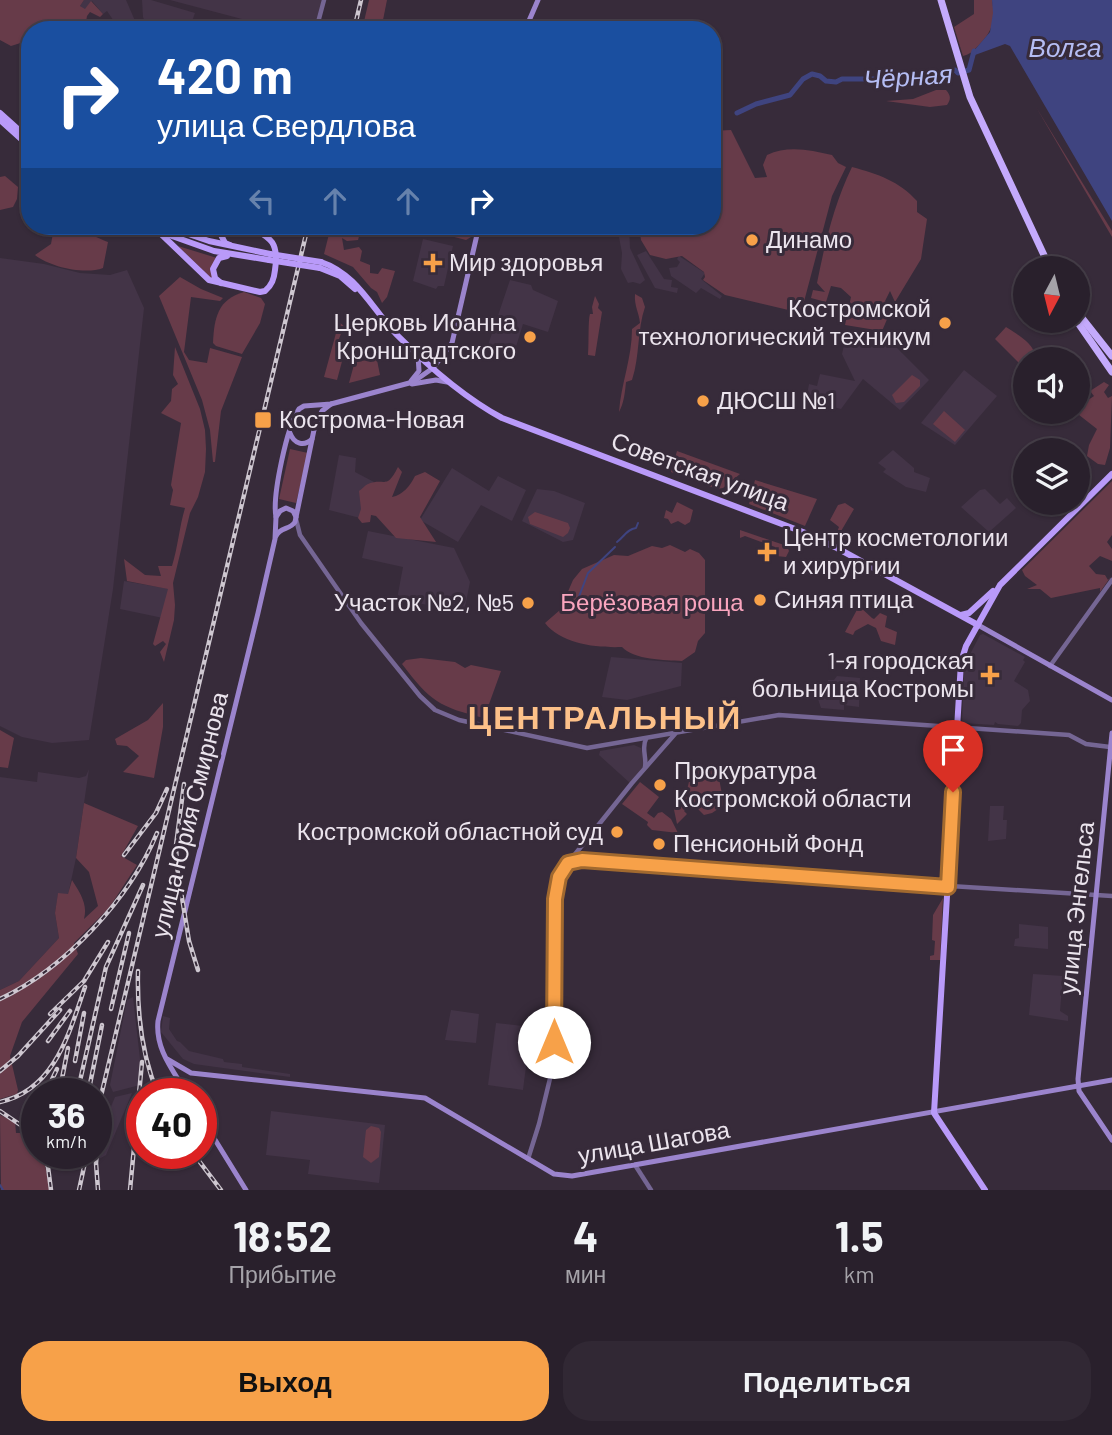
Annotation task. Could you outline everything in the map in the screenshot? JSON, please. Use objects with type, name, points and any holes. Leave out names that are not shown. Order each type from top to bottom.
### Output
[{"type":"highway","points":[[941,0],[970,97],[1044,256]]},
{"type":"highway","points":[[1090,328],[1112,356]]},
{"type":"highway","points":[[1085,333],[1112,372]]},
{"type":"main road","points":[[529,21],[537,0]]},
{"type":"main road","points":[[0,113],[21,132]]},
{"type":"main road","points":[[0,120],[21,139]]},
{"type":"main road","points":[[160,235],[203,276],[223,285],[260,292],[269,288],[274,278],[277,254],[271,240],[263,235]]},
{"type":"main road","points":[[166,235],[234,256]]},
{"type":"main road","points":[[192,235],[270,257]]},
{"type":"main road","points":[[222,235],[225,243],[235,247]]},
{"type":"main road","points":[[300,407],[331,404],[409,383],[419,380],[433,368],[452,343],[477,235]]},
{"type":"main road","points":[[223,285],[215,278],[215,264],[222,257],[270,257]]},
{"type":"main road","name":"Советская улица","points":[[270,257],[321,265],[340,276],[366,299],[418,355],[489,411],[512,423],[720,499],[827,542],[1112,700]]},
{"type":"main road","points":[[409,383],[419,370],[418,355]]},
{"type":"main road","points":[[409,383],[436,380],[452,383]]},
{"type":"main road","points":[[315,425],[322,411],[331,404]]},
{"type":"main road","points":[[275,539],[278,533],[293,525],[313,438],[313,411],[300,407]]},
{"type":"main road","points":[[300,407],[290,430],[293,439],[308,443],[313,438]]},
{"type":"main road","name":"улица Юрия Смирнова","points":[[178,1078],[158,1041],[158,1021],[275,539],[275,496],[290,430]]},
{"type":"main road","points":[[959,615],[969,613],[1000,585],[1112,474]]},
{"type":"main road","points":[[286,528],[280,525],[276,518],[280,511],[286,508],[293,511],[296,517]]},
{"type":"main road","points":[[985,1190],[934,1113],[962,657],[1000,585]]},
{"type":"main road","name":"улица Энгельса","points":[[1078,1087],[1112,733]]},
{"type":"main road","points":[[167,1059],[191,1073],[184,1078]]},
{"type":"main road","name":"улица Шагова","points":[[191,1073],[425,1098],[554,1174],[562,1175],[635,1166],[1112,1080]]},
{"type":"main road","points":[[1078,1087],[1112,1140]]},
{"type":"main road","points":[[217,1143],[246,1190]]},
{"type":"street","points":[[318,21],[324,0]]},
{"type":"street","points":[[269,235],[271,240]]},
{"type":"street","points":[[296,517],[300,535],[361,623],[420,696],[435,710],[459,720],[587,748],[779,715],[1069,735],[1086,744],[1110,747]]},
{"type":"street","points":[[286,528],[300,535]]},
{"type":"street","points":[[1051,666],[1112,580]]},
{"type":"street","points":[[528,1159],[554,1062],[555,899],[559,877],[568,863],[578,857],[582,848],[644,769],[675,734]]},
{"type":"street","points":[[644,769],[644,749],[650,737]]},
{"type":"street","points":[[650,737],[660,741],[659,753]]},
{"type":"street","points":[[631,741],[650,755],[659,753]]},
{"type":"street","points":[[578,857],[588,861],[1112,896]]},
{"type":"street","points":[[635,1166],[651,1190]]},
{"type":"shaded area","points":[[84,0],[126,0],[135,21],[114,21],[107,11],[103,14],[92,1],[85,10],[80,6]]},
{"type":"shaded area","points":[[142,0],[151,0],[195,13],[192,21],[145,21]]},
{"type":"shaded area","points":[[170,0],[322,0],[317,21],[249,21]]},
{"type":"shaded area","points":[[629,235],[630,248],[645,280],[640,284],[628,283],[621,269],[619,237]]},
{"type":"shaded area","name":"Мир здоровья","points":[[423,239],[453,246],[444,286],[438,286],[436,289],[413,281]]},
{"type":"shaded area","points":[[646,251],[664,279],[672,280],[671,287],[678,288],[677,293],[655,288],[637,255]]},
{"type":"shaded area","points":[[679,256],[705,273],[701,279],[722,296],[720,299],[701,288],[696,293],[671,276],[669,268],[677,267]]},
{"type":"shaded area","points":[[0,258],[44,264],[80,273],[110,275],[127,270],[144,308],[113,589],[89,740],[52,743],[22,737],[0,726]]},
{"type":"shaded area","points":[[510,280],[531,285],[533,290],[558,301],[548,332],[523,324],[515,350],[509,347],[506,354],[487,348]]},
{"type":"shaded area","points":[[847,332],[890,341],[929,380],[900,410],[863,379],[841,409],[806,400],[809,384],[817,386],[820,374],[855,381],[842,354]]},
{"type":"shaded area","points":[[964,370],[997,396],[955,445],[921,423]]},
{"type":"shaded area","points":[[893,450],[914,468],[914,472],[930,478],[926,492],[906,487],[883,472],[886,469],[878,463]]},
{"type":"shaded area","points":[[339,455],[356,458],[355,472],[374,482],[364,519],[329,510]]},
{"type":"shaded area","points":[[452,468],[489,491],[498,476],[526,490],[512,521],[481,505],[458,542],[420,520]]},
{"type":"shaded area","points":[[537,489],[554,491],[585,503],[573,540],[563,542],[522,521]]},
{"type":"shaded area","points":[[985,489],[1000,504],[1007,498],[1013,505],[1013,511],[989,532],[961,507],[980,490]]},
{"type":"shaded area","points":[[368,531],[454,548],[470,582],[464,612],[397,599],[403,567],[362,558]]},
{"type":"shaded area","points":[[124,581],[170,589],[163,618],[120,609]]},
{"type":"shaded area","name":"1-я городская больница Костромы","points":[[983,634],[1025,657],[1014,681],[1028,690],[1030,701],[1022,710],[1021,723],[1018,726],[995,722],[994,725],[962,723],[964,666]]},
{"type":"shaded area","points":[[611,657],[682,663],[681,686],[627,700],[602,697]]},
{"type":"shaded area","points":[[837,676],[860,678],[859,707],[844,705],[844,710],[821,708],[818,699],[824,699],[828,680],[834,680]]},
{"type":"shaded area","points":[[634,745],[641,748],[644,759],[643,768],[630,783],[599,755],[600,751]]},
{"type":"shaded area","points":[[89,769],[68,895],[58,894],[55,913],[59,938],[19,981],[0,990],[0,777],[37,782],[38,772],[79,778],[86,776]]},
{"type":"shaded area","points":[[990,806],[1004,806],[1003,820],[1007,820],[1006,839],[988,841]]},
{"type":"shaded area","points":[[1019,924],[1048,927],[1048,949],[1014,946],[1015,939],[1019,938]]},
{"type":"shaded area","points":[[1033,974],[1063,976],[1060,1011],[1068,1016],[1068,1021],[1029,1015]]},
{"type":"shaded area","points":[[133,997],[140,1078],[126,1078],[126,1089],[113,1092],[111,1078],[127,1000]]},
{"type":"shaded area","points":[[451,1010],[479,1014],[476,1043],[445,1040]]},
{"type":"shaded area","points":[[163,1016],[170,1018],[169,1029],[177,1041],[189,1051],[223,1059],[224,1062],[242,1064],[242,1067],[290,1074],[290,1077],[194,1064],[183,1059],[161,1032]]},
{"type":"shaded area","points":[[496,1023],[531,1027],[523,1090],[488,1085]]},
{"type":"shaded area","points":[[126,1094],[126,1107],[112,1141],[112,1104],[115,1097]]},
{"type":"shaded area","points":[[271,1111],[385,1125],[379,1183],[308,1174],[310,1160],[266,1155]]},
{"type":"green space","points":[[0,0],[84,0],[80,6],[85,9],[91,1],[103,14],[100,17],[90,12],[86,21],[21,21],[21,43],[11,46],[0,40]]},
{"type":"green space","points":[[369,0],[387,0],[383,21],[364,21]]},
{"type":"green space","points":[[974,0],[992,0],[993,21],[982,42],[972,52],[963,56],[954,27],[974,14]]},
{"type":"green space","points":[[936,90],[948,92],[950,98],[947,105],[930,107],[886,101],[913,99]]},
{"type":"green space","points":[[1036,107],[1112,231],[1112,237]]},
{"type":"green space","name":"Динамо","points":[[731,130],[755,178],[767,177],[763,165],[767,155],[791,149],[832,155],[838,163],[846,167],[832,196],[801,313],[725,295],[703,280],[704,272],[682,256],[666,259],[650,255],[641,240],[640,235],[721,235],[721,131]]},
{"type":"green space","points":[[852,167],[903,188],[917,201],[917,212],[927,219],[921,259],[895,302],[890,291],[885,301],[889,306],[885,314],[888,317],[882,331],[845,325],[851,297],[841,288],[831,286],[826,302],[811,298],[813,290],[825,292],[817,283],[820,268],[835,209]]},
{"type":"green space","points":[[5,176],[18,187],[17,199],[13,207],[0,210],[0,177]]},
{"type":"green space","points":[[53,235],[91,235],[108,242],[103,268],[87,271],[68,269],[35,255],[51,244]]},
{"type":"green space","points":[[329,235],[359,235],[358,240],[347,241],[342,238],[344,250],[359,247],[362,251],[360,261],[370,265],[370,273],[378,274],[382,268],[395,271],[387,297],[382,303],[377,292],[353,267],[324,254]]},
{"type":"green space","points":[[447,235],[471,235],[466,240]]},
{"type":"green space","points":[[178,246],[217,258],[214,281]]},
{"type":"green space","points":[[180,277],[223,298],[220,301],[191,297],[184,352],[189,360],[207,363],[210,348],[242,357],[221,411],[215,462],[202,400],[159,296]]},
{"type":"green space","points":[[244,292],[261,298],[265,304],[260,323],[242,354],[213,343],[219,311],[228,299]]},
{"type":"green space","points":[[635,294],[642,298],[645,307],[635,371],[632,380],[626,382],[619,412],[632,329],[640,323]]},
{"type":"green space","points":[[595,296],[602,312],[595,356],[588,355],[589,317],[593,314]]},
{"type":"green space","points":[[339,322],[344,326],[337,344],[344,354],[337,380],[324,377]]},
{"type":"green space","points":[[1006,327],[1032,347],[1013,347],[1013,357],[995,339]]},
{"type":"green space","points":[[175,347],[200,409],[206,449],[205,472],[190,513],[173,583],[174,620],[164,662],[160,652],[166,644],[163,641],[155,646],[153,644],[168,589],[127,581],[124,559],[145,575],[161,576],[158,566],[172,566],[174,559],[185,508],[170,505],[181,423],[161,413],[171,401],[172,389],[178,384],[173,375]]},
{"type":"green space","points":[[377,360],[380,375],[349,383],[355,361]]},
{"type":"green space","points":[[912,375],[920,380],[920,386],[904,402],[896,403],[892,395]]},
{"type":"green space","points":[[1104,382],[1109,385],[1104,392],[1108,398],[1112,396],[1110,448],[1105,465],[1090,458],[1090,443],[1097,429],[1090,424],[1090,399],[1094,396],[1090,391]]},
{"type":"green space","points":[[944,411],[965,430],[955,442],[933,424]]},
{"type":"green space","points":[[290,449],[308,453],[296,503],[279,499]]},
{"type":"green space","points":[[677,451],[740,474],[723,488],[717,489],[671,472]]},
{"type":"green space","points":[[398,467],[402,472],[392,497],[406,489],[415,476],[425,472],[440,481],[420,517],[436,542],[396,538],[376,516],[371,515],[370,522],[362,523],[358,518],[361,509],[359,491],[368,484],[388,481]]},
{"type":"green space","points":[[755,480],[817,499],[805,526],[749,504]]},
{"type":"green space","points":[[1112,481],[1112,535],[1107,542],[1112,549],[1112,561],[1100,556],[1089,566],[1096,574],[1105,575],[1108,580],[1112,575],[1100,592],[1100,588],[1051,598],[1040,589],[1027,589],[1037,585],[1025,576],[1022,570],[1078,515],[1090,515],[1090,503]]},
{"type":"green space","points":[[677,502],[693,510],[690,522],[685,525],[678,521],[671,524],[664,518],[666,510],[672,513]]},
{"type":"green space","points":[[845,503],[854,509],[837,538],[835,537],[839,527],[830,520],[838,505]]},
{"type":"green space","points":[[535,512],[568,523],[568,533],[563,537],[530,524],[528,517]]},
{"type":"green space","points":[[740,530],[787,546],[789,551],[786,557],[776,556],[775,547],[745,536],[740,538]]},
{"type":"green space","name":"Берёзовая роща","points":[[670,545],[685,552],[690,549],[705,560],[705,633],[698,641],[695,652],[682,661],[642,657],[622,647],[580,643],[560,636],[545,623],[560,610],[573,580],[582,569],[614,555],[628,556],[652,546],[662,548]]},
{"type":"green space","points":[[859,606],[874,619],[880,613],[887,616],[885,627],[897,632],[895,645],[881,641],[876,628],[868,624],[853,635],[845,632]]},
{"type":"green space","points":[[421,658],[455,662],[465,668],[471,665],[501,671],[484,718],[446,706],[428,694],[402,664],[406,660]]},
{"type":"green space","points":[[163,703],[163,727],[154,778],[123,772],[139,756],[127,746],[117,745],[115,739],[148,720]]},
{"type":"green space","points":[[0,730],[14,738],[8,768],[0,767]]},
{"type":"green space","points":[[712,763],[718,773],[724,805],[704,815],[698,809],[688,806],[684,811],[687,814],[677,824],[673,805],[684,803],[691,773]]},
{"type":"green space","points":[[640,782],[659,797],[647,813],[654,818],[662,812],[671,819],[678,833],[652,830],[647,825],[648,822],[622,804]]},
{"type":"green space","points":[[84,803],[138,826],[121,856],[137,865],[109,908],[74,943],[78,954],[22,1022],[10,1056],[17,1094],[0,1099],[0,990],[19,981],[59,938],[55,913],[58,893],[68,894],[72,880],[84,903],[84,919],[98,906],[89,872],[76,858]]},
{"type":"green space","points":[[943,898],[940,960],[930,960],[930,956],[934,955],[935,941],[932,940],[933,915]]},
{"type":"green space","points":[[0,1115],[15,1122],[16,1133],[21,1133],[21,1169],[46,1169],[50,1190],[1,1190]]},
{"type":"green space","points":[[371,1126],[379,1128],[381,1132],[379,1157],[371,1163],[363,1157],[366,1130]]},
{"type":"water","name":"Волга","points":[[992,0],[1112,0],[1112,221],[1010,46],[1005,44],[975,55],[972,53],[990,32]]},
{"type":"waterway","name":"Чёрная","points":[[737,113],[756,104],[790,95],[803,79],[812,74],[826,81],[836,82],[842,79],[891,79],[903,73],[931,79],[955,70],[958,73],[969,70],[974,51]]},
{"type":"waterway","points":[[617,542],[636,528],[638,523]]},
{"type":"waterway","points":[[575,607],[588,573],[615,547]]},
{"type":"waterway","name":"Чёрная","points":[[0,1185],[3,1190]]},
{"type":"railway","points":[[356,21],[361,0]]},
{"type":"railway","points":[[105,1078],[306,235]]},
{"type":"railway","points":[[184,784],[176,845],[177,867],[189,941],[198,970]]},
{"type":"railway","points":[[124,855],[156,813],[167,789]]},
{"type":"railway","points":[[0,999],[48,970],[92,930],[130,883],[157,833]]},
{"type":"railway","points":[[81,1078],[106,967],[143,885]]},
{"type":"railway","points":[[111,1009],[129,933]]},
{"type":"railway","points":[[50,1014],[84,981],[108,942]]},
{"type":"railway","points":[[138,971],[141,1033],[152,1078]]},
{"type":"railway","points":[[0,1102],[19,1096],[47,1072],[66,1040],[85,987]]},
{"type":"railway","points":[[0,1071],[18,1056],[60,1010]]},
{"type":"railway","points":[[48,1041],[70,1011]]},
{"type":"railway","points":[[75,1061],[84,1013]]},
{"type":"railway","points":[[91,1078],[102,1025]]},
{"type":"railway","points":[[62,1078],[68,1048]]},
{"type":"railway","points":[[130,1190],[142,1062]]},
{"type":"railway","points":[[53,1078],[57,1069]]},
{"type":"railway","points":[[0,1111],[21,1125]]},
{"type":"railway","points":[[48,1169],[51,1190]]},
{"type":"railway","points":[[79,1190],[84,1169]]},
{"type":"railway","points":[[96,1169],[98,1190]]},
{"type":"railway","points":[[205,1169],[221,1190]]},
{"type":"place","name":"Динамо","points":[[752,240]]},
{"type":"place","name":"Мир здоровья","points":[[433,263]]},
{"type":"place","name":"Костромской технологический техникум","points":[[945,323]]},
{"type":"place","name":"Церковь Иоанна Кронштадтского","points":[[530,337]]},
{"type":"place","name":"ДЮСШ №1","points":[[703,401]]},
{"type":"place","name":"Кострома-Новая","points":[[263,420]]},
{"type":"place","name":"Центр косметологии и хирургии","points":[[767,552]]},
{"type":"place","name":"Синяя птица","points":[[760,600]]},
{"type":"place","name":"Участок №2, №5","points":[[528,603]]},
{"type":"place","name":"1-я городская больница Костромы","points":[[990,675]]},
{"type":"place","name":"Прокуратура Костромской области","points":[[660,785]]},
{"type":"place","name":"Костромской областной суд","points":[[617,832]]},
{"type":"place","name":"Пенсионый Фонд","points":[[659,844]]},
{"type":"district","name":"ЦЕНТРАЛЬНЫЙ","points":[[605,718]]},
{"type":"route","points":[[554,1042],[556,885],[568,863],[582,860],[948,887],[953,792]]}]
